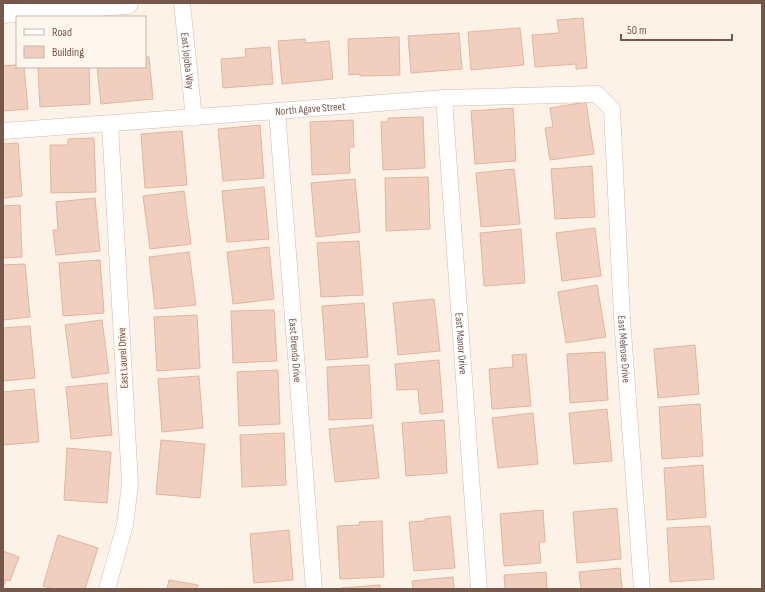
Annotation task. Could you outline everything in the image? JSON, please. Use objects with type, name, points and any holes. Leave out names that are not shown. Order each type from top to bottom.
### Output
[{"type":"street","points":[[3,12],[127,3]]},
{"type":"street","name":"East Jojoba Way","points":[[182,3],[194,118]]},
{"type":"street","name":"North Agave Street","points":[[3,131],[194,118],[444,98],[597,94],[612,109]]},
{"type":"street","name":"East Manor Drive","points":[[444,98],[479,589]]},
{"type":"street","name":"East Melrose Drive","points":[[612,109],[622,318],[642,589]]},
{"type":"street","name":"East Brenda Drive","points":[[277,111],[314,589]]},
{"type":"street","name":"East Laurel Drive","points":[[106,589],[125,525],[130,484],[110,124]]},
{"type":"building","points":[[583,18],[587,68],[576,69],[576,64],[535,67],[532,35],[559,33],[557,20]]},
{"type":"building","points":[[520,28],[524,65],[471,70],[468,32]]},
{"type":"building","points":[[459,33],[462,69],[411,73],[408,36]]},
{"type":"building","points":[[399,37],[400,75],[349,75],[348,39]]},
{"type":"building","points":[[305,39],[306,43],[329,41],[333,79],[282,84],[278,41]]},
{"type":"building","points":[[270,47],[273,84],[223,88],[221,59],[246,57],[245,49]]},
{"type":"building","points":[[146,57],[149,57],[153,99],[101,104],[97,68],[146,68]]},
{"type":"building","points":[[16,65],[16,68],[24,68],[28,109],[3,111],[3,66]]},
{"type":"building","points":[[38,68],[89,68],[90,104],[40,107]]},
{"type":"building","points":[[586,102],[594,154],[550,160],[545,128],[553,127],[550,108]]},
{"type":"building","points":[[513,108],[516,161],[475,164],[471,111]]},
{"type":"building","points":[[423,117],[425,168],[383,170],[381,122],[388,122],[388,118]]},
{"type":"building","points":[[353,120],[354,147],[349,147],[350,173],[312,175],[310,122]]},
{"type":"building","points":[[260,125],[264,178],[223,181],[218,129]]},
{"type":"building","points":[[182,131],[187,185],[145,188],[141,134]]},
{"type":"building","points":[[94,138],[96,192],[51,193],[50,145],[68,145],[68,139]]},
{"type":"building","points":[[18,143],[22,196],[3,198],[3,144]]},
{"type":"building","points":[[592,166],[595,217],[555,219],[551,169]]},
{"type":"building","points":[[514,169],[520,224],[481,227],[476,173]]},
{"type":"building","points":[[428,177],[430,229],[386,231],[385,178]]},
{"type":"building","points":[[355,179],[360,232],[316,237],[311,183]]},
{"type":"building","points":[[264,187],[269,239],[227,242],[222,191]]},
{"type":"building","points":[[184,191],[191,244],[150,249],[143,196]]},
{"type":"building","points":[[95,198],[100,251],[56,255],[53,230],[58,230],[56,202]]},
{"type":"building","points":[[20,205],[22,257],[3,258],[3,206]]},
{"type":"building","points":[[595,228],[601,276],[562,281],[556,233]]},
{"type":"building","points":[[521,229],[525,283],[484,286],[480,233]]},
{"type":"building","points":[[359,241],[363,295],[321,297],[317,243]]},
{"type":"building","points":[[269,247],[274,299],[233,304],[227,252]]},
{"type":"building","points":[[189,252],[196,305],[155,309],[149,257]]},
{"type":"building","points":[[100,260],[104,313],[63,316],[59,263]]},
{"type":"building","points":[[25,264],[30,317],[3,320],[3,265]]},
{"type":"building","points":[[597,285],[606,337],[566,343],[558,292]]},
{"type":"building","points":[[434,299],[440,351],[398,355],[393,303]]},
{"type":"building","points":[[364,303],[368,357],[326,360],[322,306]]},
{"type":"building","points":[[274,310],[277,361],[233,363],[231,311]]},
{"type":"building","points":[[197,315],[200,368],[157,371],[154,317]]},
{"type":"building","points":[[102,320],[109,373],[72,378],[65,325]]},
{"type":"building","points":[[30,326],[35,378],[3,381],[3,328]]},
{"type":"building","points":[[695,345],[699,394],[658,398],[654,349]]},
{"type":"building","points":[[605,352],[608,400],[570,403],[567,354]]},
{"type":"building","points":[[526,354],[531,406],[492,409],[489,369],[513,367],[512,355]]},
{"type":"building","points":[[439,360],[443,412],[420,414],[418,389],[397,390],[395,364]]},
{"type":"building","points":[[369,365],[372,418],[329,420],[327,367]]},
{"type":"building","points":[[278,370],[280,424],[239,426],[237,372]]},
{"type":"building","points":[[199,376],[203,428],[162,432],[158,379]]},
{"type":"building","points":[[107,383],[112,435],[71,439],[66,387]]},
{"type":"building","points":[[34,389],[39,442],[3,445],[3,392]]},
{"type":"building","points":[[700,404],[703,456],[662,459],[659,407]]},
{"type":"building","points":[[607,409],[612,461],[574,464],[569,413]]},
{"type":"building","points":[[533,413],[538,464],[498,468],[492,418]]},
{"type":"building","points":[[444,420],[447,473],[406,476],[402,423]]},
{"type":"building","points":[[373,425],[379,478],[335,482],[329,429]]},
{"type":"building","points":[[284,433],[286,485],[242,487],[240,435]]},
{"type":"building","points":[[161,440],[205,444],[200,498],[156,494]]},
{"type":"building","points":[[67,448],[111,452],[107,503],[64,500]]},
{"type":"building","points":[[703,465],[706,517],[667,520],[664,468]]},
{"type":"building","points":[[617,508],[621,559],[577,563],[573,512]]},
{"type":"building","points":[[543,510],[545,542],[539,542],[541,563],[504,566],[500,514]]},
{"type":"building","points":[[450,516],[455,568],[414,571],[409,522],[425,521],[425,519]]},
{"type":"building","points":[[382,521],[384,577],[340,579],[337,526],[360,525],[359,522]]},
{"type":"building","points":[[710,526],[714,579],[670,582],[667,528]]},
{"type":"building","points":[[289,530],[293,580],[254,583],[250,534]]},
{"type":"building","points":[[58,535],[98,548],[85,589],[53,589],[43,586]]},
{"type":"building","points":[[3,551],[19,557],[10,581],[6,580],[3,588]]},
{"type":"building","points":[[620,568],[622,589],[581,589],[579,572]]},
{"type":"building","points":[[546,572],[547,589],[505,589],[504,575]]},
{"type":"building","points":[[453,577],[454,589],[413,589],[412,581]]},
{"type":"building","points":[[169,580],[198,585],[197,589],[167,589]]},
{"type":"building","points":[[380,585],[380,589],[341,589],[341,588]]}]
